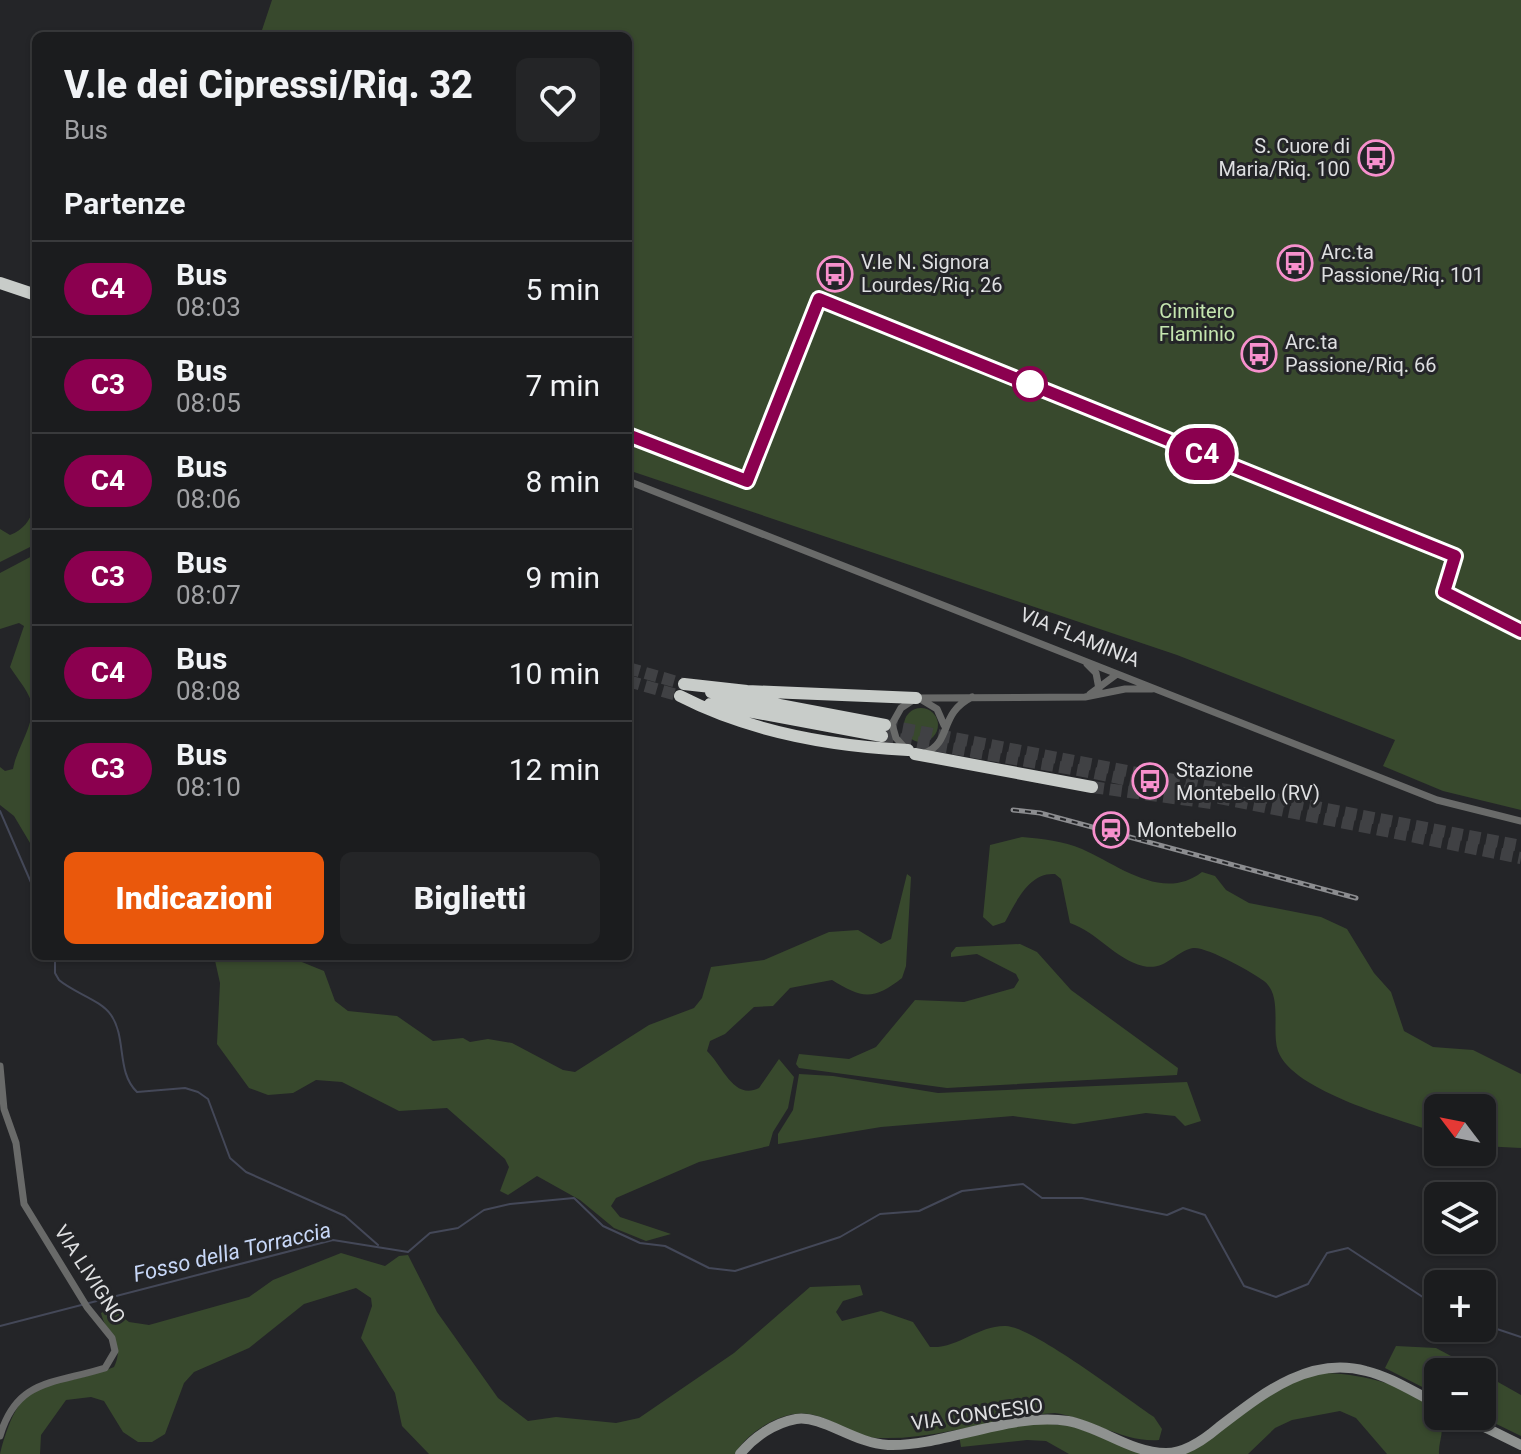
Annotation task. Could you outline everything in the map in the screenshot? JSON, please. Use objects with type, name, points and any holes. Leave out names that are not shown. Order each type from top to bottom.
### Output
[{"type":"highway","points":[[0,277],[32,286]]},
{"type":"highway","points":[[0,283],[32,294]]},
{"type":"highway","points":[[682,690],[916,698]]},
{"type":"highway","points":[[682,690],[745,700],[883,731]]},
{"type":"highway","points":[[682,690],[724,717],[761,729],[868,748],[911,752],[1092,787]]},
{"type":"street","name":"VIA FLAMINIA","points":[[632,483],[1437,800],[1521,821]]},
{"type":"street","points":[[1082,661],[1096,673],[1103,691]]},
{"type":"street","points":[[1103,691],[1121,676]]},
{"type":"street","points":[[972,697],[954,709],[933,749],[911,752],[896,738],[892,724],[901,708],[916,698],[972,697],[1085,697],[1103,691],[1155,689]]},
{"type":"street","points":[[916,698],[937,709],[943,718],[944,731]]},
{"type":"street","name":"VIA LIVIGNO","points":[[0,1066],[4,1109],[17,1148],[23,1200],[87,1307],[112,1338],[115,1351],[113,1360],[105,1368],[28,1390],[12,1407],[0,1436]]},
{"type":"street","name":"VIA CONCESIO","points":[[740,1454],[766,1431],[801,1419],[822,1422],[859,1441],[892,1445],[1011,1424],[1069,1422],[1139,1448],[1176,1452],[1208,1436],[1279,1384],[1309,1372],[1332,1369],[1371,1372],[1424,1397]]},
{"type":"street","points":[[1490,1430],[1521,1445]]},
{"type":"green space","name":"Cimitero Flaminio","points":[[272,0],[1521,0],[1521,810],[1443,791],[1383,766],[1395,740],[1177,655],[632,471],[632,32],[261,32]]},
{"type":"green space","points":[[32,513],[32,546],[0,562],[0,529],[10,535]]},
{"type":"green space","points":[[32,556],[32,709],[27,692],[10,667],[24,626],[19,623],[0,629],[0,573]]},
{"type":"green space","points":[[921,708],[933,713],[938,725],[933,737],[921,742],[909,737],[904,725],[909,713]]},
{"type":"green space","points":[[32,709],[32,846],[14,816],[0,805],[0,767],[5,771],[13,769]]},
{"type":"green space","points":[[1022,837],[1053,841],[1075,846],[1126,872],[1157,882],[1187,880],[1202,872],[1215,876],[1226,890],[1249,903],[1321,917],[1347,929],[1374,973],[1391,992],[1404,1031],[1433,1047],[1473,1050],[1521,1074],[1521,1148],[1496,1147],[1496,1094],[1424,1094],[1424,1128],[1349,1102],[1304,1079],[1288,1066],[1278,1051],[1275,1004],[1270,987],[1264,981],[1230,961],[1193,948],[1158,966],[1133,963],[1070,923],[1061,879],[1055,874],[1031,883],[1005,922],[993,926],[983,917],[990,845]]},
{"type":"green space","points":[[907,874],[911,877],[906,966],[902,978],[883,991],[867,994],[851,991],[832,980],[790,988],[773,1006],[754,1007],[725,1034],[710,1041],[707,1051],[729,1080],[742,1090],[759,1088],[779,1059],[794,1077],[788,1108],[773,1132],[769,1146],[699,1162],[616,1198],[611,1206],[620,1217],[671,1234],[646,1241],[614,1228],[580,1200],[537,1176],[508,1195],[500,1191],[509,1167],[505,1159],[447,1108],[399,1111],[342,1082],[316,1080],[293,1093],[268,1095],[249,1088],[217,1044],[220,983],[215,960],[297,960],[324,971],[335,1001],[348,1011],[397,1016],[433,1041],[463,1038],[470,1042],[488,1039],[512,1043],[563,1070],[575,1072],[649,1025],[694,1008],[702,998],[711,967],[764,960],[829,932],[858,930],[881,944],[891,939]]},
{"type":"green space","points":[[1020,944],[1037,952],[1071,990],[1178,1068],[1177,1075],[947,1088],[799,1068],[796,1064],[799,1054],[849,1059],[876,1047],[915,1000],[964,1002],[1014,988],[1019,980],[1016,974],[977,954],[951,957],[951,953],[956,947]]},
{"type":"green space","points":[[799,1074],[833,1076],[938,1093],[1187,1082],[1201,1121],[1185,1126],[1175,1116],[1146,1113],[1074,1124],[1013,1116],[881,1127],[778,1144],[778,1134],[793,1110]]},
{"type":"green space","points":[[341,1253],[385,1266],[399,1256],[408,1255],[437,1312],[498,1398],[528,1421],[556,1417],[616,1423],[639,1418],[734,1353],[810,1287],[860,1285],[863,1295],[843,1301],[836,1312],[842,1321],[881,1311],[913,1322],[930,1347],[950,1344],[986,1329],[1006,1326],[1019,1329],[1058,1350],[1154,1417],[1162,1429],[1159,1440],[1146,1440],[1055,1413],[923,1436],[879,1438],[857,1433],[827,1419],[794,1414],[769,1423],[745,1440],[735,1454],[429,1454],[402,1426],[395,1393],[361,1338],[372,1306],[371,1298],[356,1288],[304,1304],[249,1348],[194,1372],[184,1383],[165,1434],[152,1442],[138,1442],[123,1432],[104,1401],[91,1397],[66,1400],[41,1435],[40,1454],[0,1454],[9,1426],[28,1396],[39,1388],[114,1367],[118,1351],[101,1313],[111,1308],[129,1322],[149,1325],[249,1297],[273,1280]]},
{"type":"green space","points":[[1396,1346],[1436,1348],[1455,1358],[1424,1358],[1424,1388],[1385,1368]]},
{"type":"green space","points":[[1324,1373],[1354,1376],[1408,1391],[1424,1401],[1424,1430],[1442,1430],[1439,1454],[1387,1454],[1356,1418],[1340,1411],[1292,1420],[1275,1428],[1248,1454],[1182,1454],[1268,1394]]},
{"type":"green space","points":[[1496,1381],[1521,1395],[1521,1436],[1496,1424]]},
{"type":"green space","points":[[1040,1423],[1072,1426],[1147,1454],[1069,1454],[1046,1441],[1027,1440],[961,1447],[959,1435]]},
{"type":"waterway","points":[[0,811],[32,885]]},
{"type":"waterway","points":[[55,960],[55,973],[59,980],[101,1005],[111,1015],[119,1034],[126,1075],[137,1092],[185,1088],[198,1092],[208,1099],[230,1158],[246,1172],[345,1216],[378,1245]]},
{"type":"waterway","name":"Fosso della Torraccia","points":[[0,1326],[333,1240],[408,1252],[430,1233],[458,1228],[484,1210],[510,1204],[574,1198],[603,1226],[640,1243],[665,1246],[709,1268],[735,1271],[840,1237],[880,1214],[919,1211],[962,1191],[1023,1184],[1042,1198],[1082,1198],[1167,1215],[1183,1208],[1205,1215],[1244,1286],[1276,1297],[1308,1284],[1327,1253],[1348,1248],[1424,1298]]},
{"type":"waterway","name":"Fosso della Torraccia","points":[[1496,1329],[1521,1337]]},
{"type":"tunnel","points":[[632,669],[684,684]]},
{"type":"tunnel","points":[[632,682],[680,696]]},
{"type":"tunnel","points":[[885,725],[1521,846]]},
{"type":"tunnel","points":[[882,736],[1089,772],[1521,858]]},
{"type":"tunnel","points":[[1092,787],[1211,803]]},
{"type":"railway","points":[[1013,810],[1040,813],[1356,898]]},
{"type":"bus line","name":"C4","points":[[632,437],[747,481],[819,299],[1455,556],[1444,592],[1521,631]]},
{"type":"place","name":"S. Cuore di Maria/Riq. 100","points":[[1376,158]]},
{"type":"place","name":"Arc.ta Passione/Riq. 101","points":[[1295,263]]},
{"type":"place","name":"V.le N. Signora Lourdes/Riq. 26","points":[[835,274]]},
{"type":"place","name":"Arc.ta Passione/Riq. 66","points":[[1259,354]]},
{"type":"place","name":"Stazione Montebello (RV)","points":[[1150,781]]},
{"type":"place","name":"Montebello","points":[[1111,830]]}]
